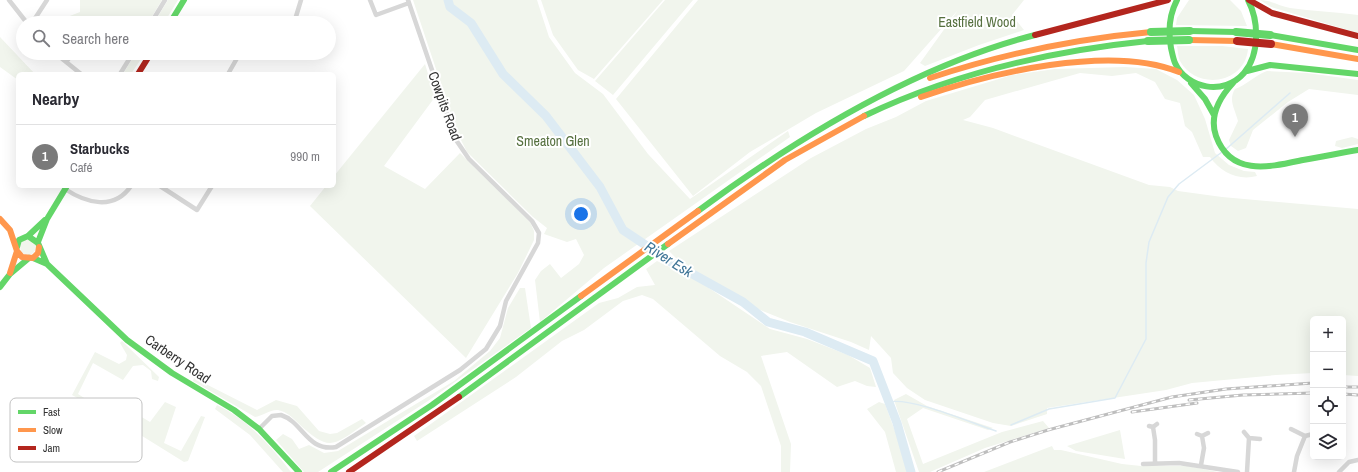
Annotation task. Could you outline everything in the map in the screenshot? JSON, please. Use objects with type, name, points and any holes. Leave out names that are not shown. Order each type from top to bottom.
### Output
[{"type":"main road","points":[[174,16],[184,0]]},
{"type":"main road","points":[[332,472],[432,405],[683,222],[795,144],[912,80],[991,48],[1026,37],[1168,0]]},
{"type":"main road","points":[[1177,0],[1171,12],[1169,35],[1171,56],[1179,72]]},
{"type":"main road","points":[[1249,0],[1272,13],[1358,36]]},
{"type":"main road","points":[[1247,71],[1255,52],[1256,42],[1254,13],[1249,0]]},
{"type":"main road","points":[[868,104],[922,81],[1017,52],[1077,40],[1151,32],[1236,32],[1270,35],[1358,50]]},
{"type":"main road","points":[[349,472],[427,420],[778,166],[849,124],[902,99],[983,70],[1066,51],[1148,41],[1237,41],[1271,44],[1358,58]]},
{"type":"main road","points":[[139,72],[147,60]]},
{"type":"main road","points":[[849,124],[954,86],[1023,68],[1054,64],[1131,61],[1150,62],[1179,72],[1190,81],[1205,99],[1214,115],[1215,131],[1224,150],[1238,162],[1258,167],[1272,166],[1358,150]]},
{"type":"main road","points":[[1214,115],[1223,95],[1235,81],[1247,71],[1255,67],[1270,65],[1358,74]]},
{"type":"main road","points":[[1190,81],[1211,87],[1221,86],[1235,81]]},
{"type":"main road","points":[[0,287],[10,274],[38,253],[39,244],[47,219],[66,188]]},
{"type":"main road","points":[[0,219],[10,230],[17,249],[22,257],[31,258]]},
{"type":"main road","points":[[10,274],[19,240],[27,236],[47,219]]},
{"type":"main road","points":[[10,230],[34,237],[39,244]]},
{"type":"main road","name":"Carberry Road","points":[[39,244],[47,264]]},
{"type":"main road","name":"Carberry Road","points":[[31,258],[47,264],[127,340],[172,373],[234,410],[259,429],[298,470]]},
{"type":"street","points":[[9,0],[22,16]]},
{"type":"street","points":[[37,16],[47,0]]},
{"type":"street","points":[[155,16],[165,0]]},
{"type":"street","points":[[296,16],[302,0]]},
{"type":"street","points":[[370,0],[376,15],[408,1]]},
{"type":"street","name":"Cowpits Road","points":[[259,429],[272,416],[281,415],[292,421],[316,445],[322,448],[336,446],[460,370],[486,349],[495,336],[506,301],[538,243],[539,233],[532,221],[469,158],[456,140],[408,1]]},
{"type":"street","points":[[64,60],[78,72]]},
{"type":"street","points":[[121,72],[129,60]]},
{"type":"street","points":[[229,72],[236,60]]},
{"type":"street","points":[[66,188],[86,201],[106,202],[122,195],[129,188]]},
{"type":"street","points":[[163,188],[197,210],[211,188]]},
{"type":"street","points":[[1153,426],[1155,440],[1154,463]]},
{"type":"street","points":[[1291,429],[1305,436],[1310,435]]},
{"type":"street","points":[[1244,432],[1249,438],[1247,472]]},
{"type":"street","points":[[1201,465],[1204,448],[1200,435],[1208,433]]},
{"type":"street","points":[[1294,472],[1297,456],[1305,436]]},
{"type":"street","points":[[1249,438],[1260,438]]},
{"type":"street","points":[[1339,472],[1349,462],[1358,460]]},
{"type":"street","points":[[1143,464],[1201,465],[1238,472]]},
{"type":"green space","points":[[80,0],[162,0],[152,16],[70,16],[80,12]]},
{"type":"green space","points":[[168,0],[178,0],[168,16],[158,16]]},
{"type":"green space","name":"Smeaton Glen","points":[[413,0],[537,0],[549,37],[575,73],[603,94],[648,154],[690,199],[788,131],[790,137],[604,268],[540,322],[535,280],[541,271],[550,264],[561,278],[579,264],[584,255],[576,239],[567,242],[544,234],[547,228],[533,217],[467,152],[457,132]]},
{"type":"green space","points":[[541,0],[663,0],[594,79],[578,70],[553,35]]},
{"type":"green space","points":[[665,0],[693,0],[613,95],[595,81]]},
{"type":"green space","name":"Eastfield Wood","points":[[698,0],[1024,0],[1012,15],[1024,30],[979,45],[925,66],[920,63],[958,10],[904,71],[816,113],[750,152],[693,196],[616,99]]},
{"type":"green space","points":[[1189,0],[1230,0],[1241,11],[1247,26],[1176,25],[1177,18]]},
{"type":"green space","points":[[1260,0],[1290,8],[1358,15],[1358,33],[1271,7]]},
{"type":"green space","points":[[0,37],[16,54],[16,60],[22,60],[33,72],[16,72],[16,79],[0,67]]},
{"type":"green space","points":[[1177,46],[1222,46],[1248,49],[1245,61],[1238,70],[1229,76],[1208,80],[1197,77],[1187,71],[1180,61]]},
{"type":"green space","points":[[132,60],[140,60],[132,72],[124,72]]},
{"type":"green space","points":[[425,64],[435,97],[384,166],[425,189],[460,153],[530,222],[534,231],[534,240],[518,273],[466,358],[310,206],[324,188],[336,188],[336,174]]},
{"type":"green space","points":[[1125,67],[1156,69],[1177,80],[1194,95],[1205,119],[1215,153],[1229,165],[1244,171],[1255,172],[1257,176],[1244,177],[1231,174],[1214,163],[1210,157],[1203,157],[1192,132],[1185,126],[1180,103],[1165,99],[1155,82],[1136,73],[1112,76],[1080,73],[985,100],[970,117],[963,120],[993,128],[1149,185],[1170,187],[1178,191],[1222,197],[1358,209],[1358,376],[1346,375],[1346,316],[1310,316],[1310,373],[1192,383],[1166,390],[1047,408],[1047,414],[1011,426],[993,423],[925,400],[907,388],[893,373],[891,358],[871,336],[869,350],[851,342],[790,322],[758,309],[681,263],[669,251],[811,158],[866,129],[896,117],[926,101],[1012,75],[1055,69]]},
{"type":"green space","points":[[1267,71],[1307,73],[1358,80],[1358,95],[1309,89],[1288,102],[1253,130],[1246,148],[1238,151],[1231,146],[1229,140],[1238,121],[1232,101],[1233,93],[1235,89]]},
{"type":"green space","points":[[1352,137],[1358,139],[1358,144],[1342,148],[1335,146],[1336,141]]},
{"type":"green space","points":[[28,239],[35,244],[36,247],[31,254],[28,255],[21,250],[20,247],[25,240]]},
{"type":"green space","points":[[657,261],[697,280],[770,329],[807,339],[848,355],[870,368],[876,387],[867,386],[855,381],[837,387],[787,352],[761,356],[791,444],[790,472],[781,472],[781,446],[761,386],[747,372],[720,356],[653,299],[642,295],[623,301],[584,330],[562,341],[516,377],[417,441],[414,436],[599,303],[618,298],[637,287],[655,285],[646,269]]},
{"type":"green space","points":[[520,288],[525,288],[531,328],[428,401],[318,472],[304,472],[276,440],[283,434],[292,439],[299,449],[309,445],[324,453],[338,451],[454,381],[490,351],[500,338],[508,308]]},
{"type":"green space","points":[[122,341],[159,377],[158,381],[152,379],[151,371],[143,365],[133,366],[123,380],[93,363],[78,394],[84,398],[77,398],[72,395],[95,352],[119,364],[126,360],[127,355],[120,343]]},
{"type":"green space","points":[[194,378],[257,410],[276,400],[297,406],[319,431],[330,434],[337,433],[362,419],[366,423],[338,441],[332,443],[325,442],[317,439],[284,412],[275,410],[255,417],[193,381]]},
{"type":"green space","points":[[906,394],[927,406],[993,428],[988,430],[923,408],[907,419],[923,464],[1002,432],[1043,421],[1049,428],[985,448],[930,472],[919,472],[894,400]]},
{"type":"green space","points":[[165,402],[176,407],[164,443],[181,451],[201,416],[205,417],[188,461],[184,462],[142,436],[142,417],[150,422]]},
{"type":"green space","points":[[879,402],[885,404],[899,442],[907,472],[896,472],[885,432],[867,409]]},
{"type":"green space","points":[[217,405],[248,425],[258,434],[291,472],[283,472],[250,435],[215,409]]},
{"type":"green space","points":[[1120,430],[1125,459],[1076,451],[1067,446]]},
{"type":"green space","points":[[1052,446],[1054,450],[1061,450],[1122,464],[1141,466],[1187,466],[1218,472],[984,472]]},
{"type":"waterway","name":"River Esk","points":[[448,0],[450,7],[471,23],[503,74],[546,116],[600,187],[623,230],[671,262],[743,302],[768,322],[805,332],[873,361],[897,423],[911,472]]},
{"type":"waterway","points":[[1225,150],[1290,93]]},
{"type":"waterway","points":[[1011,425],[1049,409],[1115,398],[1146,339],[1146,263],[1149,242],[1168,197],[1179,184],[1222,152]]},
{"type":"waterway","points":[[889,402],[899,401],[912,403],[996,431]]},
{"type":"railway","points":[[938,472],[1010,442],[1048,430],[1172,397],[1226,389],[1310,383]]},
{"type":"railway","points":[[1346,387],[1358,387]]},
{"type":"railway","points":[[1189,400],[1243,395],[1310,393]]},
{"type":"railway","points":[[1346,394],[1358,395]]},
{"type":"railway","points":[[1132,412],[1197,403]]},
{"type":"traffic: fast","points":[[174,16],[184,0]]},
{"type":"traffic: fast","points":[[1177,0],[1172,11],[1169,29],[1171,48],[1175,63],[1188,79],[1197,84],[1217,87],[1226,85],[1236,80],[1244,73],[1253,57],[1256,27],[1252,8],[1248,0]]},
{"type":"traffic: fast","points":[[1190,31],[1236,32]]},
{"type":"traffic: fast","points":[[1151,32],[1190,31]]},
{"type":"traffic: fast","points":[[1236,32],[1270,35]]},
{"type":"traffic: fast","points":[[698,211],[775,157],[858,107],[945,65],[990,48],[1035,35]]},
{"type":"traffic: fast","points":[[1270,35],[1358,50]]},
{"type":"traffic: fast","points":[[1148,41],[1189,40]]},
{"type":"traffic: fast","points":[[864,116],[932,88],[1003,66],[1075,51],[1148,41]]},
{"type":"traffic: fast","points":[[1247,71],[1270,65],[1358,74]]},
{"type":"traffic: fast","points":[[1191,83],[1205,99],[1214,115]]},
{"type":"traffic: fast","points":[[1233,83],[1220,101],[1214,121],[1216,136],[1223,149],[1231,158],[1241,163],[1253,166],[1265,166],[1278,165],[1358,150]]},
{"type":"traffic: fast","points":[[38,242],[47,219],[66,188]]},
{"type":"traffic: fast","points":[[17,247],[19,240],[28,236],[45,220]]},
{"type":"traffic: fast","points":[[28,236],[38,243],[47,264]]},
{"type":"traffic: fast","points":[[459,397],[668,244]]},
{"type":"traffic: fast","points":[[0,287],[10,274],[29,258]]},
{"type":"traffic: fast","points":[[33,258],[47,264],[127,340],[172,373],[234,410],[259,429],[299,472]]},
{"type":"traffic: fast","points":[[331,472],[432,405],[581,296]]},
{"type":"traffic: slow","points":[[930,78],[984,62],[1067,43],[1151,32]]},
{"type":"traffic: slow","points":[[1189,40],[1237,41]]},
{"type":"traffic: slow","points":[[1271,44],[1358,59]]},
{"type":"traffic: slow","points":[[921,97],[981,79],[1015,71],[1085,61],[1119,61],[1151,64],[1179,72]]},
{"type":"traffic: slow","points":[[668,244],[785,160],[864,116]]},
{"type":"traffic: slow","points":[[581,296],[698,211]]},
{"type":"traffic: slow","points":[[0,219],[10,230],[17,251],[22,257],[33,258],[38,253],[39,247]]},
{"type":"traffic: slow","points":[[10,273],[17,251]]},
{"type":"traffic: jam","points":[[1035,35],[1168,0]]},
{"type":"traffic: jam","points":[[1249,0],[1272,13],[1358,36]]},
{"type":"traffic: jam","points":[[1237,41],[1271,44]]},
{"type":"traffic: jam","points":[[139,72],[147,60]]},
{"type":"traffic: jam","points":[[349,472],[459,397]]},
{"type":"place","name":"Starbucks","points":[[1295,137]]}]
